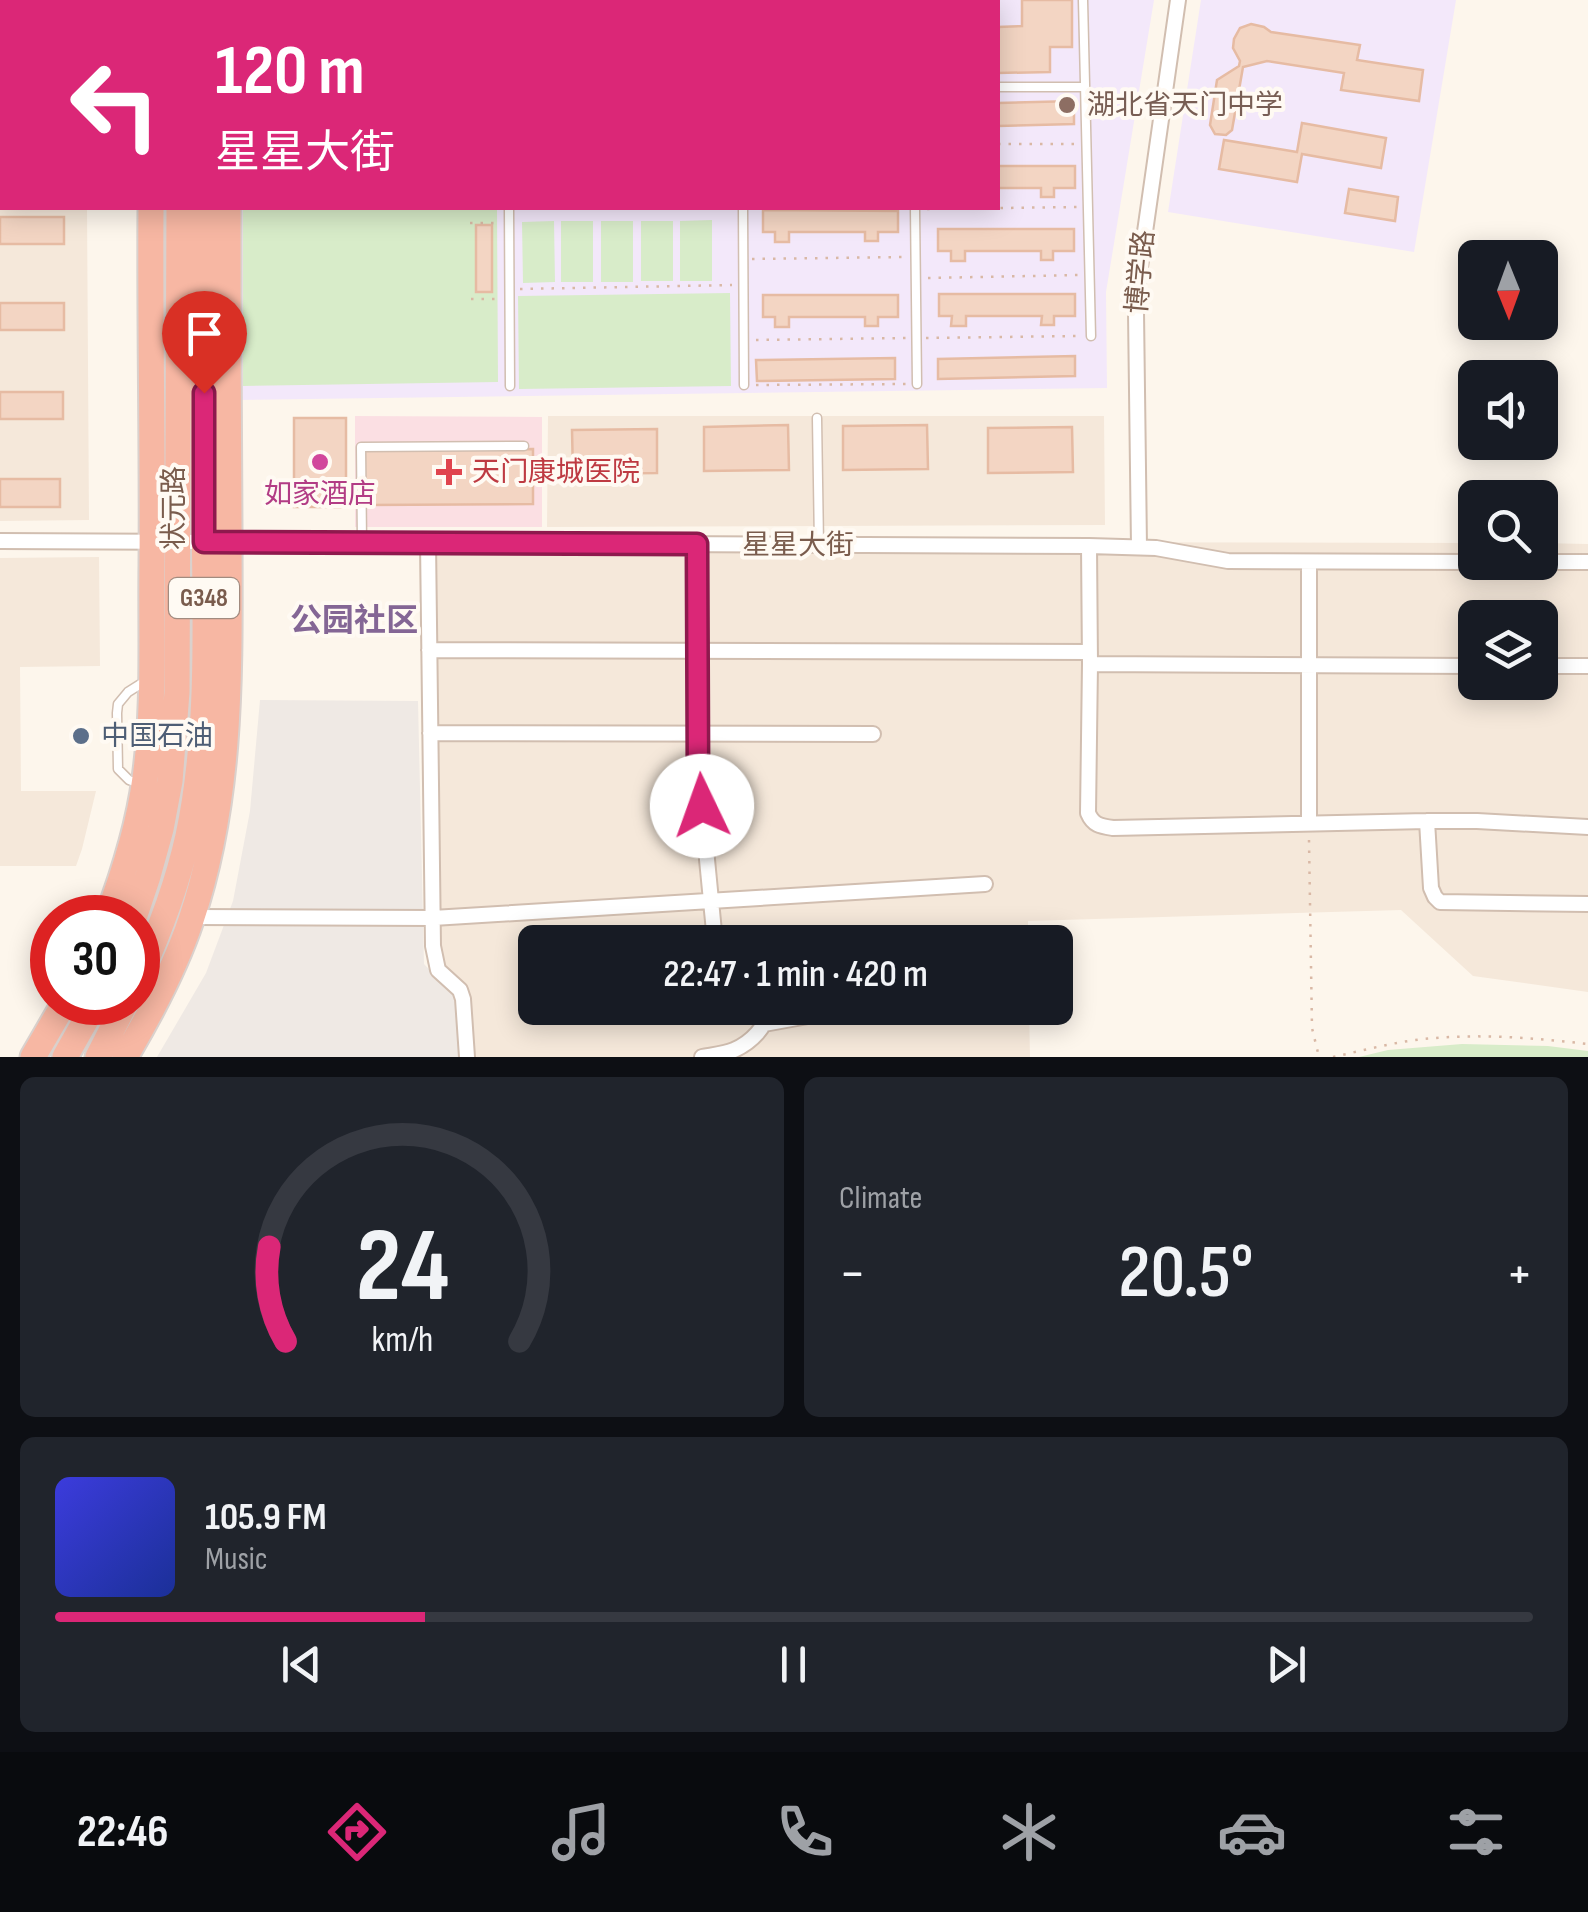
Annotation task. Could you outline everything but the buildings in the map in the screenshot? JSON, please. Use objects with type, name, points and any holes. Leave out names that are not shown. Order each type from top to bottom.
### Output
[{"type":"highway","points":[[115,895],[156,790],[148,745],[152,541],[150,210]]},
{"type":"highway","name":"状元路","points":[[142,895],[148,876],[156,790],[174,738],[178,658],[204,542],[179,210]]},
{"type":"highway","name":"状元路","points":[[160,928],[189,832],[203,695],[203,210]]},
{"type":"highway","points":[[126,1057],[170,973],[192,917],[219,804],[225,758],[228,705],[204,542],[228,210]]},
{"type":"highway","points":[[151,677],[178,658]]},
{"type":"highway","points":[[199,760],[219,804]]},
{"type":"highway","points":[[33,1057],[52,1025]]},
{"type":"highway","points":[[65,1057],[83,1025]]},
{"type":"highway","points":[[98,1057],[114,1025]]},
{"type":"street","name":"博学路","points":[[1138,547],[1138,280],[1178,0]]},
{"type":"street","name":"星星大街","points":[[0,540],[1089,546],[1138,547],[1228,561],[1458,562]]},
{"type":"street","points":[[428,542],[433,946],[438,970],[460,990],[463,999],[467,1057]]},
{"type":"street","points":[[697,544],[698,777],[713,925]]},
{"type":"street","points":[[1089,546],[1091,821],[1112,828],[1426,821],[1588,827]]},
{"type":"street","points":[[1309,562],[1309,823]]},
{"type":"street","points":[[1558,562],[1588,562]]},
{"type":"street","points":[[429,650],[698,651],[1458,666]]},
{"type":"street","points":[[1558,666],[1588,666]]},
{"type":"street","points":[[430,732],[873,734]]},
{"type":"street","points":[[1426,821],[1432,888],[1440,902],[1588,904]]},
{"type":"street","points":[[192,917],[433,918],[985,884]]},
{"type":"street","points":[[702,1057],[737,1049],[763,1025]]},
{"type":"lane","points":[[1083,0],[1091,336]]},
{"type":"lane","points":[[1000,87],[1085,87]]},
{"type":"lane","points":[[509,210],[510,386]]},
{"type":"lane","points":[[743,210],[744,385]]},
{"type":"lane","points":[[915,210],[917,384]]},
{"type":"lane","points":[[817,418],[819,545]]},
{"type":"lane","points":[[362,542],[361,448],[524,446]]},
{"type":"path","points":[[1000,144],[1086,144]]},
{"type":"path","points":[[1000,208],[1088,207]]},
{"type":"path","points":[[470,223],[509,223]]},
{"type":"path","points":[[744,259],[916,257]]},
{"type":"path","points":[[916,278],[1090,274]]},
{"type":"path","points":[[471,299],[509,294],[744,285]]},
{"type":"path","points":[[744,340],[1091,336]]},
{"type":"path","points":[[744,385],[917,384]]},
{"type":"path","points":[[1309,823],[1312,1028],[1320,1057]]},
{"type":"path","points":[[1333,1057],[1439,1038],[1515,1038],[1588,1044]]},
{"type":"shaded area","name":"湖北省天门中学","points":[[1000,0],[1154,0],[1106,292],[1107,388],[234,400],[233,210],[1000,210]]},
{"type":"shaded area","points":[[1201,0],[1456,0],[1414,252],[1168,212]]},
{"type":"shaded area","points":[[0,210],[87,210],[89,520],[0,521]]},
{"type":"shaded area","name":"天门康城医院","points":[[355,416],[542,417],[542,527],[355,527]]},
{"type":"shaded area","points":[[548,416],[1104,416],[1105,525],[547,527]]},
{"type":"shaded area","points":[[419,541],[1458,543],[1458,580],[1558,580],[1558,543],[1588,544],[1588,992],[1473,976],[1401,910],[1028,921],[1028,925],[518,925],[518,1025],[1029,1025],[1030,1057],[463,1057],[458,995],[427,963]]},
{"type":"shaded area","points":[[99,557],[100,666],[20,667],[21,791],[96,791],[82,849],[76,866],[0,866],[0,558]]},
{"type":"shaded area","points":[[260,700],[418,701],[424,964],[456,998],[461,1057],[157,1057],[206,973],[233,901],[250,811]]},
{"type":"green space","points":[[243,210],[497,210],[498,382],[243,386]]},
{"type":"green space","points":[[712,220],[712,281],[680,281],[680,221]]},
{"type":"green space","points":[[554,221],[555,282],[523,283],[522,222]]},
{"type":"green space","points":[[561,221],[593,221],[593,282],[561,282]]},
{"type":"green space","points":[[601,221],[633,221],[633,282],[601,282]]},
{"type":"green space","points":[[641,221],[673,221],[673,281],[641,281]]},
{"type":"green space","points":[[730,293],[731,386],[519,389],[518,296]]},
{"type":"green space","points":[[1462,1044],[1548,1046],[1588,1051],[1588,1057],[1359,1057],[1388,1050]]},
{"type":"place","name":"湖北省天门中学","points":[[1067,105]]},
{"type":"place","name":"如家酒店","points":[[320,462]]},
{"type":"place","name":"天门康城医院","points":[[449,472]]},
{"type":"place","name":"中国石油","points":[[81,736]]},
{"type":"district","name":"公园社区","points":[[354,621]]},
{"type":"route","points":[[204,393],[204,542],[697,544],[698,777],[702,806]]}]
